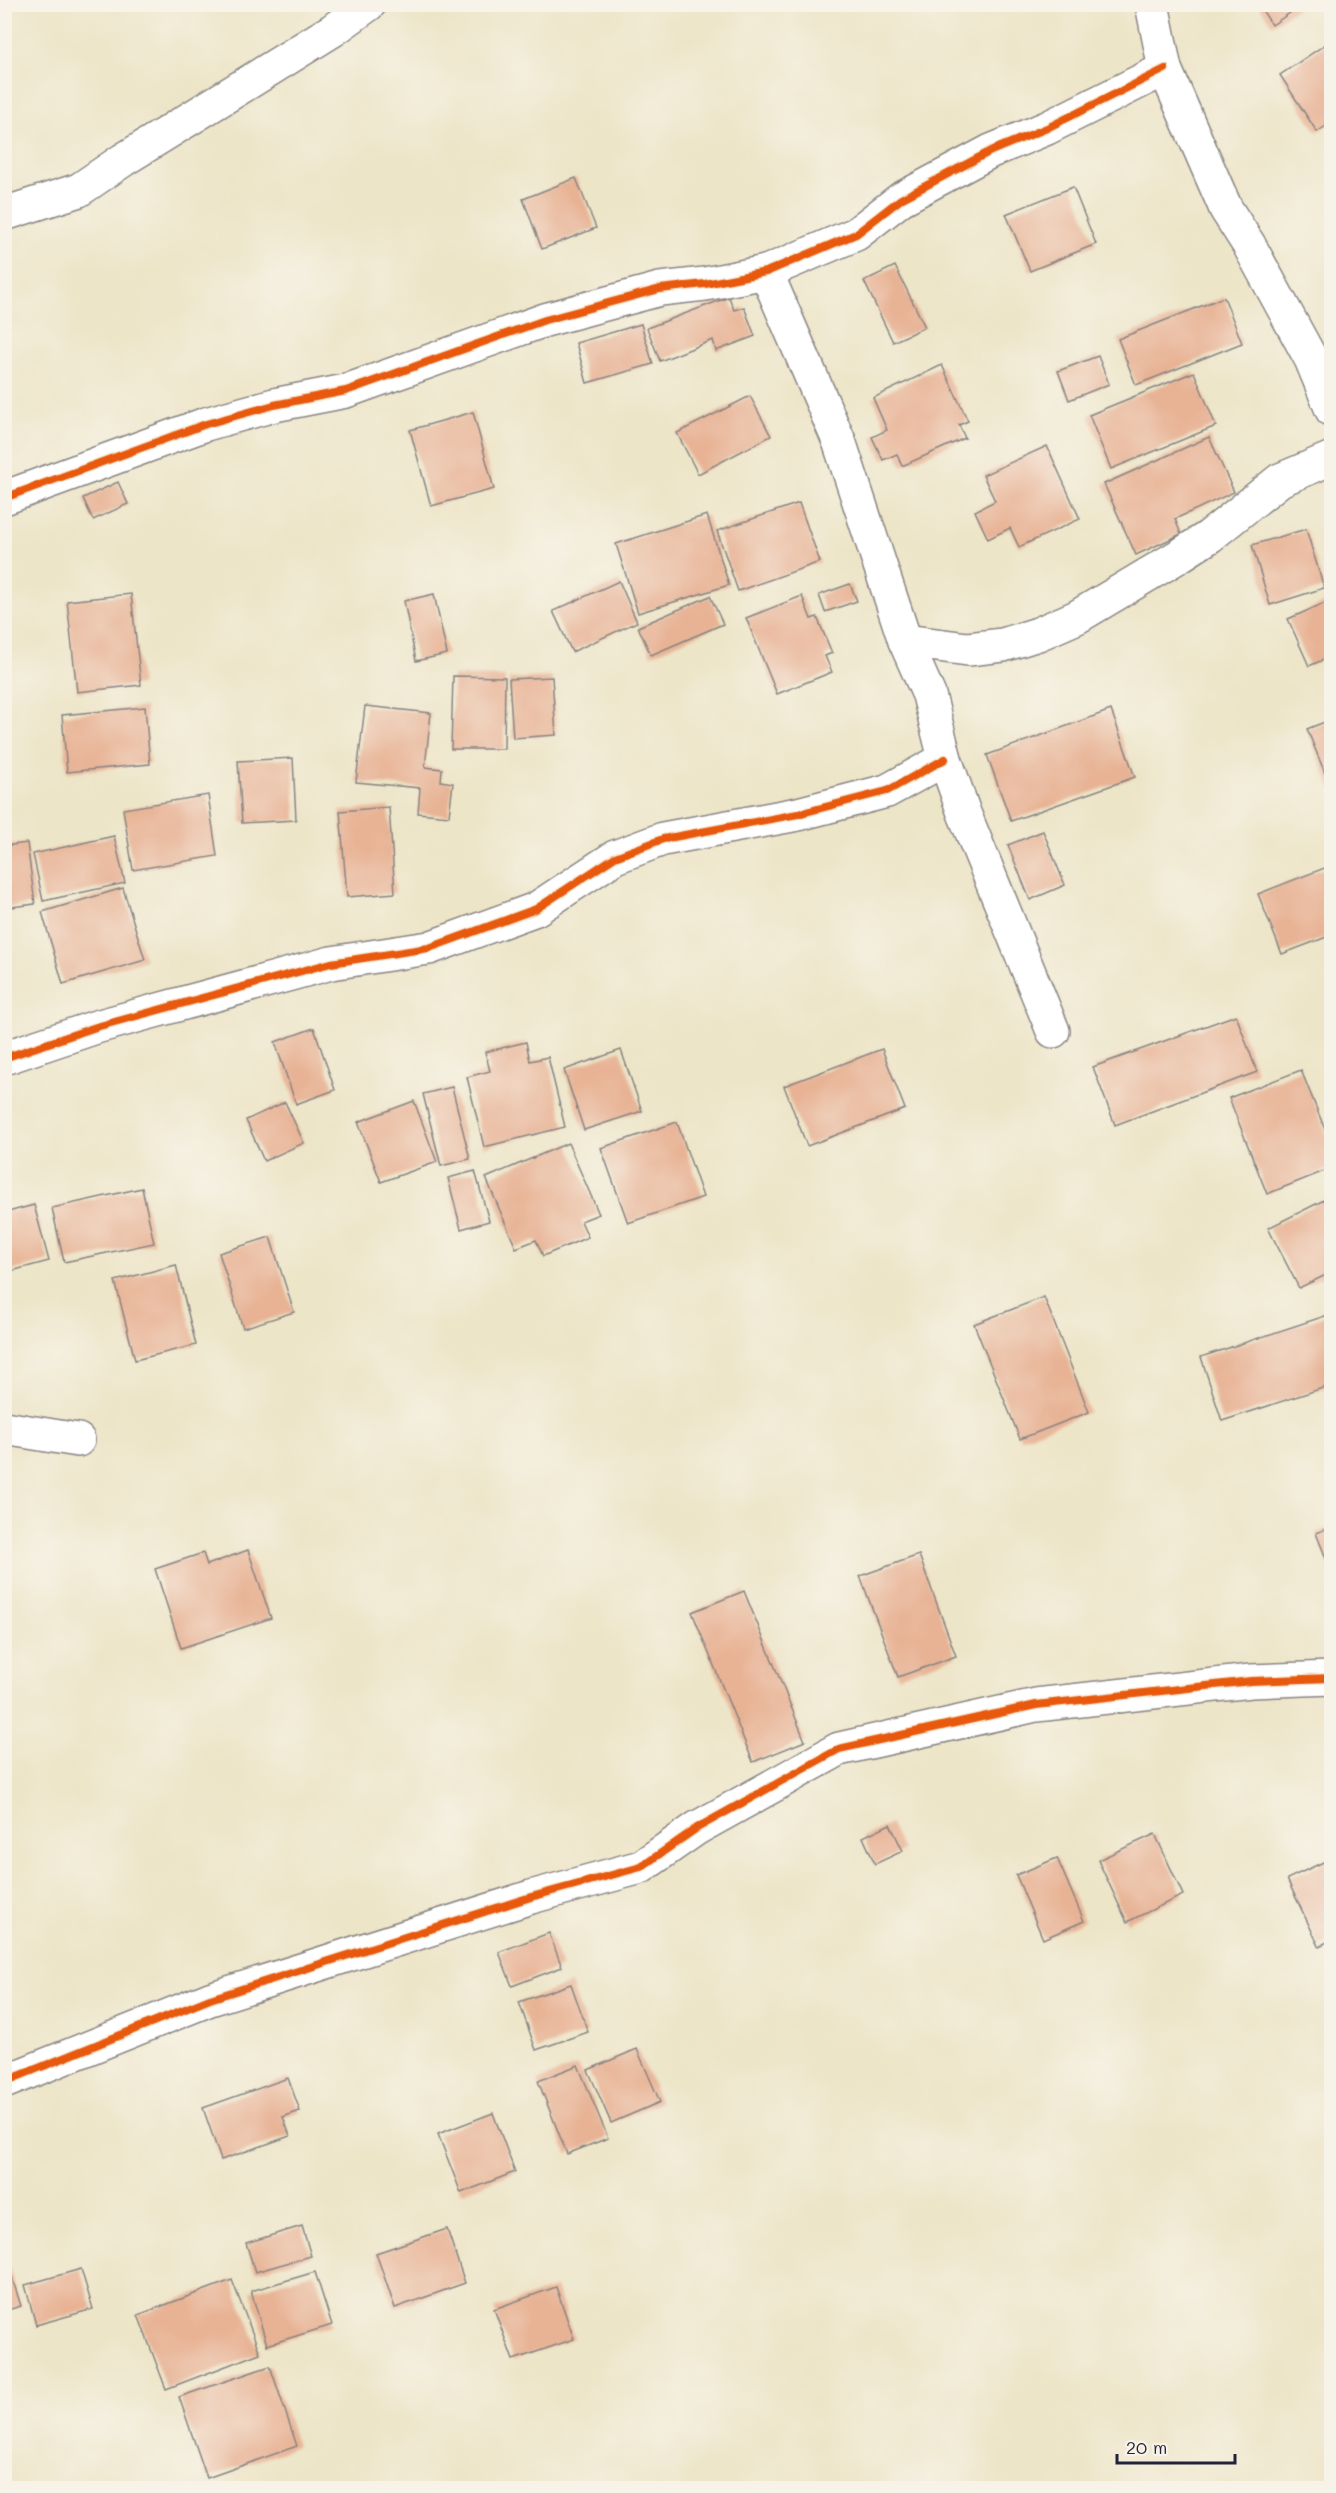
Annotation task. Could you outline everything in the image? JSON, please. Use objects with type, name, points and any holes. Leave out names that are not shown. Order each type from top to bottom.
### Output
[{"type":"street","points":[[4,214],[79,190],[123,160],[333,30],[369,4]]},
{"type":"street","points":[[1152,4],[1165,69],[1226,209],[1249,245],[1311,359],[1332,410]]},
{"type":"street","points":[[4,498],[206,424],[274,405],[346,391],[545,320],[660,289],[705,284],[766,272],[856,234],[901,199],[991,151],[1047,128],[1165,69]]},
{"type":"street","points":[[766,272],[839,441],[905,641],[929,695],[945,759],[964,813],[1053,1031]]},
{"type":"street","points":[[905,641],[968,649],[1003,645],[1038,634],[1077,617],[1179,556],[1210,536],[1280,480],[1332,458]]},
{"type":"street","points":[[4,1058],[96,1027],[331,963],[429,948],[536,909],[615,857],[663,839],[798,814],[887,791],[945,759]]},
{"type":"street","points":[[4,1428],[78,1440]]},
{"type":"street","points":[[4,2082],[210,1999],[531,1897],[641,1867],[697,1828],[839,1749],[1036,1705],[1251,1682],[1332,1678]]},
{"type":"building","points":[[1258,4],[1303,4],[1272,25]]},
{"type":"building","points":[[1332,40],[1332,122],[1317,132],[1280,75]]},
{"type":"building","points":[[576,178],[596,228],[542,249],[523,199]]},
{"type":"building","points":[[1073,187],[1096,244],[1030,271],[1006,214]]},
{"type":"building","points":[[895,266],[925,327],[893,342],[864,281]]},
{"type":"building","points":[[729,297],[734,310],[744,307],[755,336],[716,351],[713,340],[660,361],[647,328]]},
{"type":"building","points":[[1224,297],[1242,343],[1136,385],[1118,339]]},
{"type":"building","points":[[641,324],[653,364],[587,383],[576,343]]},
{"type":"building","points":[[1098,356],[1109,384],[1069,400],[1058,371]]},
{"type":"building","points":[[942,365],[968,421],[959,425],[965,438],[902,466],[897,454],[883,460],[872,437],[887,430],[873,398]]},
{"type":"building","points":[[1194,372],[1216,426],[1111,469],[1089,415]]},
{"type":"building","points":[[750,396],[771,436],[698,474],[677,433]]},
{"type":"building","points":[[473,412],[494,489],[431,506],[410,430]]},
{"type":"building","points":[[1209,437],[1234,492],[1175,519],[1181,534],[1136,555],[1104,484]]},
{"type":"building","points":[[1047,446],[1080,519],[1019,547],[1010,528],[988,539],[975,511],[995,501],[983,475]]},
{"type":"building","points":[[118,482],[128,504],[93,520],[83,498]]},
{"type":"building","points":[[799,503],[820,562],[738,591],[717,531]]},
{"type":"building","points":[[707,515],[729,585],[638,613],[616,544]]},
{"type":"building","points":[[1306,529],[1324,588],[1270,605],[1252,545]]},
{"type":"building","points":[[619,581],[637,622],[572,652],[553,611]]},
{"type":"building","points":[[850,584],[857,601],[825,612],[819,595]]},
{"type":"building","points":[[131,594],[141,685],[77,692],[67,601]]},
{"type":"building","points":[[434,594],[447,654],[416,661],[404,601]]},
{"type":"building","points":[[710,596],[723,624],[651,655],[638,627]]},
{"type":"building","points":[[802,596],[811,619],[817,617],[832,653],[825,656],[832,672],[777,694],[746,618]]},
{"type":"building","points":[[1332,600],[1332,656],[1309,666],[1288,619]]},
{"type":"building","points":[[453,676],[505,677],[504,749],[451,749]]},
{"type":"building","points":[[552,677],[556,735],[513,738],[509,679]]},
{"type":"building","points":[[365,706],[431,713],[425,767],[442,769],[441,781],[453,783],[449,816],[418,813],[420,788],[356,782]]},
{"type":"building","points":[[145,707],[150,764],[67,772],[62,715]]},
{"type":"building","points":[[1111,710],[1135,777],[1011,821],[987,755]]},
{"type":"building","points":[[1332,719],[1332,788],[1331,788],[1307,729]]},
{"type":"building","points":[[293,758],[296,820],[242,823],[238,761]]},
{"type":"building","points":[[208,795],[217,856],[133,870],[123,809]]},
{"type":"building","points":[[389,807],[395,893],[347,897],[340,811]]},
{"type":"building","points":[[1043,831],[1065,885],[1030,900],[1008,845]]},
{"type":"building","points":[[114,836],[125,883],[43,901],[33,854]]},
{"type":"building","points":[[27,843],[35,904],[4,908],[4,846]]},
{"type":"building","points":[[1332,865],[1332,935],[1282,954],[1258,894]]},
{"type":"building","points":[[123,888],[145,960],[63,984],[42,912]]},
{"type":"building","points":[[1236,1015],[1257,1072],[1115,1125],[1093,1067]]},
{"type":"building","points":[[314,1028],[335,1090],[296,1104],[275,1042]]},
{"type":"building","points":[[526,1042],[530,1061],[548,1057],[565,1127],[484,1147],[467,1077],[490,1071],[485,1052]]},
{"type":"building","points":[[882,1049],[905,1109],[807,1146],[784,1086]]},
{"type":"building","points":[[621,1050],[642,1111],[584,1130],[564,1070]]},
{"type":"building","points":[[1301,1070],[1332,1147],[1332,1168],[1267,1194],[1229,1098]]},
{"type":"building","points":[[452,1087],[470,1159],[441,1166],[423,1094]]},
{"type":"building","points":[[414,1101],[437,1162],[381,1182],[358,1122]]},
{"type":"building","points":[[285,1102],[304,1143],[264,1161],[246,1120]]},
{"type":"building","points":[[677,1122],[703,1197],[628,1223],[601,1148]]},
{"type":"building","points":[[568,1143],[599,1214],[581,1221],[588,1237],[543,1256],[536,1240],[516,1248],[486,1178]]},
{"type":"building","points":[[475,1171],[489,1221],[461,1229],[448,1178]]},
{"type":"building","points":[[142,1188],[154,1243],[64,1262],[52,1208]]},
{"type":"building","points":[[1332,1196],[1332,1272],[1299,1288],[1268,1228]]},
{"type":"building","points":[[34,1205],[49,1261],[4,1273],[4,1213]]},
{"type":"building","points":[[270,1237],[294,1312],[243,1328],[219,1253]]},
{"type":"building","points":[[176,1265],[196,1345],[135,1360],[115,1281]]},
{"type":"building","points":[[1044,1297],[1089,1412],[1020,1439],[974,1324]]},
{"type":"building","points":[[1331,1314],[1332,1385],[1222,1421],[1201,1357]]},
{"type":"building","points":[[1331,1527],[1331,1571],[1316,1533]]},
{"type":"building","points":[[248,1550],[271,1618],[181,1648],[155,1569],[203,1553],[207,1565]]},
{"type":"building","points":[[919,1555],[956,1656],[898,1677],[860,1576]]},
{"type":"building","points":[[744,1591],[805,1741],[753,1762],[692,1612]]},
{"type":"building","points":[[890,1824],[903,1851],[875,1864],[863,1837]]},
{"type":"building","points":[[1155,1834],[1183,1895],[1127,1922],[1098,1860]]},
{"type":"building","points":[[1057,1858],[1084,1921],[1043,1939],[1016,1875]]},
{"type":"building","points":[[1332,1858],[1332,1940],[1319,1946],[1287,1879]]},
{"type":"building","points":[[549,1933],[562,1967],[512,1986],[499,1952]]},
{"type":"building","points":[[571,1984],[588,2032],[536,2050],[519,2002]]},
{"type":"building","points":[[637,2049],[660,2102],[611,2123],[588,2070]]},
{"type":"building","points":[[578,2065],[608,2138],[567,2154],[538,2081]]},
{"type":"building","points":[[288,2078],[300,2111],[283,2117],[290,2136],[221,2160],[203,2108]]},
{"type":"building","points":[[493,2113],[515,2172],[461,2193],[438,2134]]},
{"type":"building","points":[[302,2226],[311,2256],[255,2272],[246,2243]]},
{"type":"building","points":[[447,2229],[465,2283],[395,2308],[376,2253]]},
{"type":"building","points":[[4,2252],[21,2306],[4,2311]]},
{"type":"building","points":[[81,2269],[93,2309],[36,2325],[25,2285]]},
{"type":"building","points":[[315,2272],[332,2325],[267,2345],[251,2291]]},
{"type":"building","points":[[232,2280],[260,2353],[166,2389],[138,2315]]},
{"type":"building","points":[[556,2287],[574,2339],[513,2360],[494,2309]]},
{"type":"building","points":[[270,2366],[297,2446],[207,2478],[179,2397]]},
{"type":"cycle path","points":[[4,498],[206,424],[274,405],[346,391],[545,320],[660,289],[705,284],[766,272],[856,234],[901,199],[991,151],[1047,128],[1165,69]]},
{"type":"cycle path","points":[[4,1058],[96,1027],[331,963],[429,948],[536,909],[615,857],[663,839],[798,814],[887,791],[945,759]]},
{"type":"cycle path","points":[[4,2082],[210,1999],[531,1897],[641,1867],[697,1828],[839,1749],[1036,1705],[1251,1681],[1332,1678]]}]
